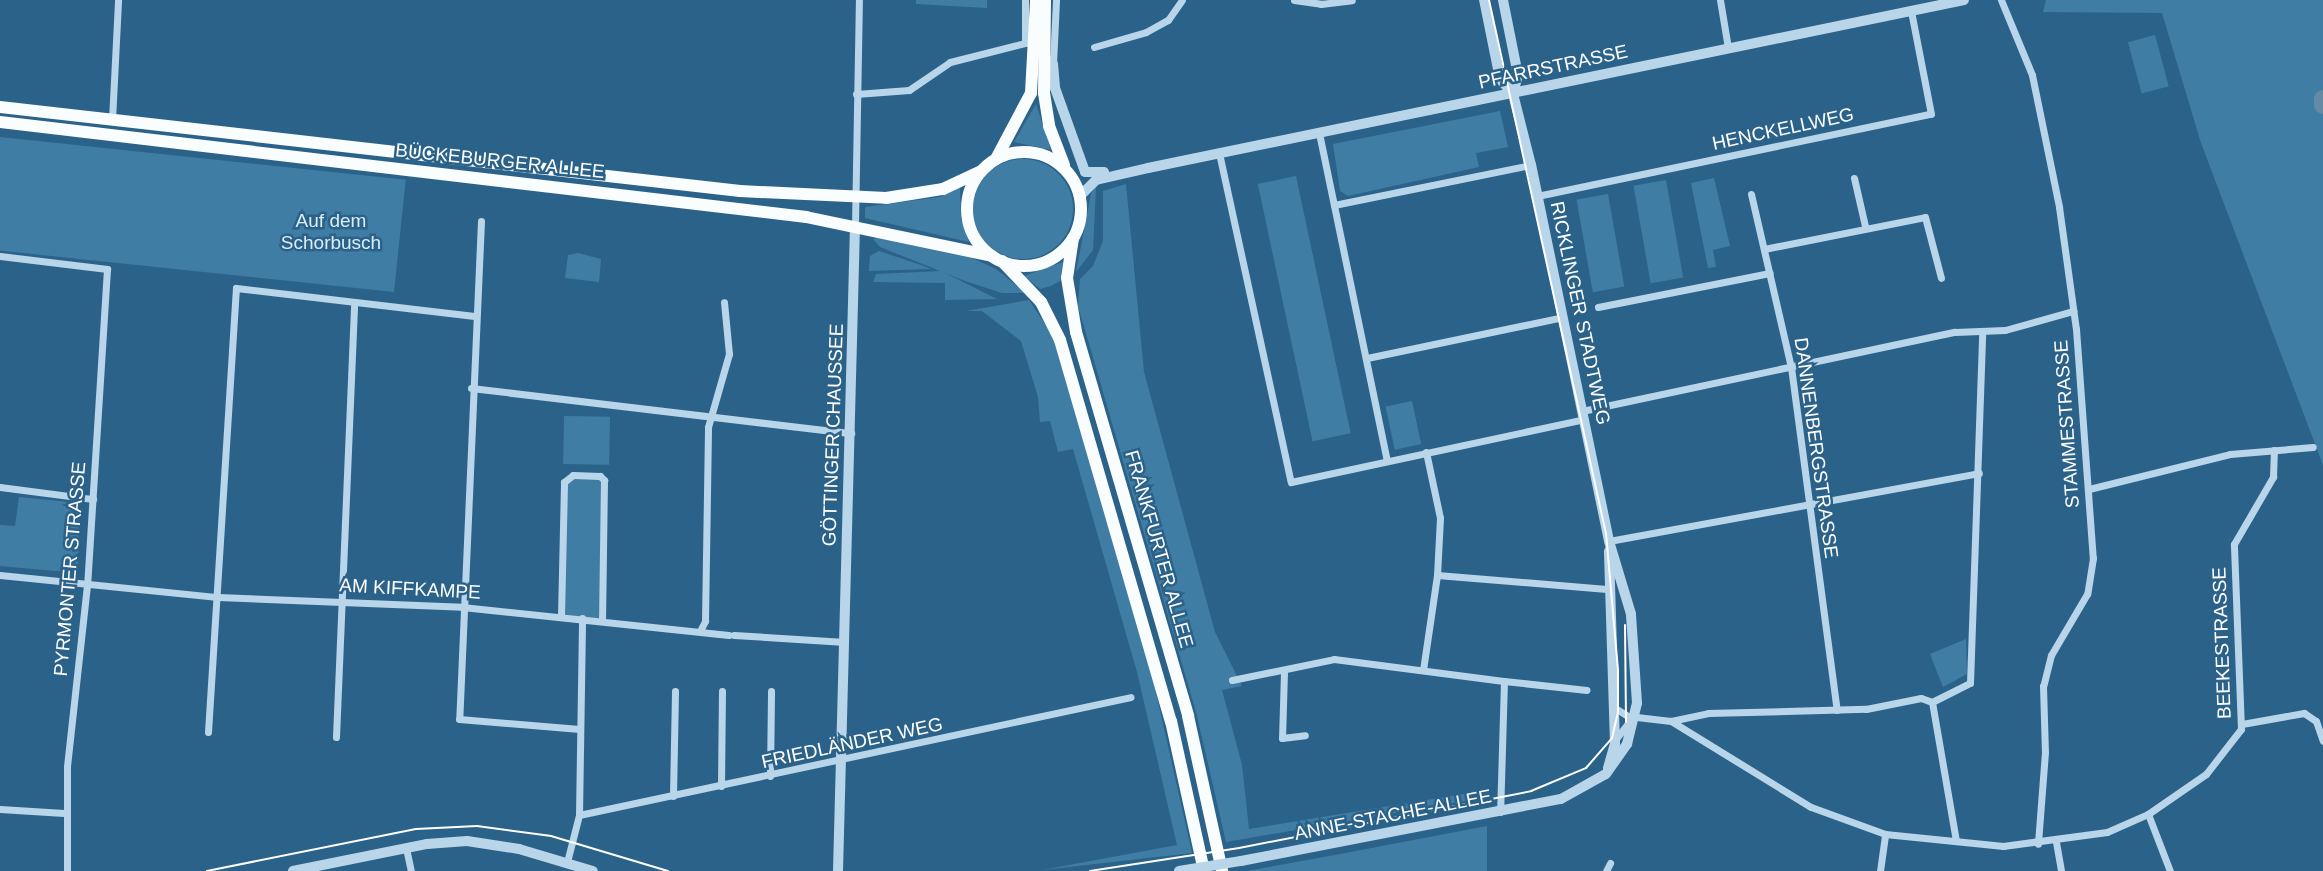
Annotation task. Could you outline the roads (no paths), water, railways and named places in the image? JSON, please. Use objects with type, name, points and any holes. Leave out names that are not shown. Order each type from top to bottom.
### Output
[{"type":"main road","points":[[1036,0],[1039,53],[1047,117],[1066,169],[1080,196],[1081,218],[1073,238],[1048,261],[1025,266],[997,259],[977,241],[967,211],[970,189],[981,171],[996,159],[1028,103],[1039,53],[1045,0]]},
{"type":"main road","name":"BÜCKEBURGER ALLEE","points":[[0,107],[740,191],[855,197],[917,195],[981,171]]},
{"type":"main road","name":"BÜCKEBURGER ALLEE","points":[[0,122],[855,225],[997,259]]},
{"type":"main road","points":[[996,159],[1027,151],[1048,156],[1066,169]]},
{"type":"main road","name":"FRANKFURTER ALLEE","points":[[1073,238],[1068,278],[1076,332],[1188,716],[1222,871]]},
{"type":"main road","name":"FRANKFURTER ALLEE","points":[[997,259],[1048,313],[1069,367],[1178,749],[1204,871]]},
{"type":"street","points":[[112,120],[118,0]]},
{"type":"street","name":"GÖTTINGER CHAUSSEE","points":[[838,871],[851,433],[859,0]]},
{"type":"street","points":[[1025,0],[1039,53]]},
{"type":"street","points":[[1039,53],[1056,0]]},
{"type":"street","points":[[1094,47],[1146,32],[1168,20],[1182,0]]},
{"type":"street","points":[[1294,0],[1321,4],[1352,0]]},
{"type":"street","name":"RICKLINGER STADTWEG","points":[[1484,0],[1500,79],[1513,94],[1531,165],[1609,541],[1631,614],[1637,703]]},
{"type":"street","name":"RICKLINGER STADTWEG","points":[[1503,0],[1518,75],[1513,94]]},
{"type":"street","points":[[1720,0],[1728,48]]},
{"type":"street","name":"PFARRSTRASSE","points":[[1080,196],[1096,180],[1148,167],[1965,0]]},
{"type":"street","name":"STAMMESTRASSE","points":[[2001,0],[2024,52],[2041,112],[2073,311],[2089,489],[2091,581],[2051,655],[2043,686],[2045,752],[2038,844]]},
{"type":"street","name":"HENCKELLWEG","points":[[1537,196],[1931,114],[1911,11]]},
{"type":"street","points":[[856,94],[909,90],[950,62],[1039,53]]},
{"type":"street","name":"PFARRSTRASSE","points":[[1039,53],[1055,88],[1085,172],[1148,167]]},
{"type":"street","points":[[1319,133],[1387,461]]},
{"type":"street","points":[[1219,153],[1291,482],[1955,332],[1982,333],[2073,311]]},
{"type":"street","points":[[1335,205],[1531,165]]},
{"type":"street","points":[[1854,178],[1865,226]]},
{"type":"street","name":"DANNENBERGSTRASSE","points":[[1751,194],[1791,368],[1837,710]]},
{"type":"street","points":[[1764,249],[1865,226],[1925,217],[1941,278]]},
{"type":"street","points":[[481,221],[474,316],[459,719],[580,729]]},
{"type":"street","name":"PYRMONTER STRASSE","points":[[0,256],[107,269],[87,585],[64,813],[67,871]]},
{"type":"street","points":[[1598,307],[1770,273]]},
{"type":"street","points":[[208,732],[236,288],[474,316]]},
{"type":"street","points":[[336,737],[354,302]]},
{"type":"street","points":[[701,629],[711,415],[729,354],[724,302]]},
{"type":"street","points":[[1367,358],[1563,317]]},
{"type":"street","points":[[1671,721],[1708,713],[1837,710],[1921,698],[1932,702],[1970,683],[1982,333]]},
{"type":"street","points":[[471,388],[851,433]]},
{"type":"street","points":[[2089,489],[2230,453],[2313,447]]},
{"type":"street","name":"BEEKESTRASSE","points":[[1612,703],[1618,712],[1634,717],[1671,721],[1811,807],[1885,834],[2003,846],[2056,842],[2108,832],[2148,814],[2217,764],[2242,724],[2234,544],[2273,477],[2274,450]]},
{"type":"street","points":[[1423,670],[1437,575],[1440,518],[1426,452]]},
{"type":"street","points":[[1609,541],[1979,473]]},
{"type":"street","points":[[561,616],[564,482],[573,475],[600,475],[604,480],[602,620]]},
{"type":"street","points":[[0,487],[93,499]]},
{"type":"street","name":"RICKLINGER STADTWEG","points":[[1609,541],[1612,703]]},
{"type":"street","name":"AM KIFFKAMPE","points":[[0,575],[218,597],[462,607],[602,620],[692,632],[701,629],[732,635],[845,642]]},
{"type":"street","points":[[1437,575],[1609,589]]},
{"type":"street","points":[[567,862],[579,815],[582,618]]},
{"type":"street","points":[[1232,680],[1284,672],[1334,659],[1587,690]]},
{"type":"street","points":[[1284,672],[1282,738],[1305,735]]},
{"type":"street","points":[[1500,812],[1504,681]]},
{"type":"street","points":[[673,796],[675,691]]},
{"type":"street","points":[[721,786],[722,691]]},
{"type":"street","points":[[770,776],[771,691]]},
{"type":"street","name":"FRIEDLÄNDER WEG","points":[[579,815],[1130,697]]},
{"type":"street","points":[[1932,702],[1956,841]]},
{"type":"street","name":"ANNE-STACHE-ALLEE","points":[[1606,774],[1615,740],[1612,703]]},
{"type":"street","name":"ANNE-STACHE-ALLEE","points":[[1179,871],[1561,799],[1606,774],[1622,756],[1637,703]]},
{"type":"street","points":[[2242,724],[2304,712],[2316,721],[2323,741]]},
{"type":"street","name":"ANNE-STACHE-ALLEE","points":[[1615,740],[1634,717]]},
{"type":"street","points":[[0,809],[64,813]]},
{"type":"street","points":[[2148,814],[2170,871]]},
{"type":"street","points":[[1880,871],[1885,834]]},
{"type":"street","points":[[293,871],[406,848],[484,842],[593,871]]},
{"type":"street","points":[[2056,842],[2062,871]]},
{"type":"street","points":[[406,848],[411,871]]},
{"type":"waterway","points":[[2323,99],[2323,105]]},
{"type":"tram line","points":[[1090,871],[1239,848],[1531,791],[1586,768],[1612,738],[1618,713],[1618,670],[1606,534],[1489,0]]},
{"type":"tram line","points":[[1625,625],[1626,722]]},
{"type":"tram line","points":[[207,871],[416,829],[477,826],[551,836],[668,871]]},
{"type":"park label","name":"Auf dem Schorbusch","points":[[331,232]]}]
